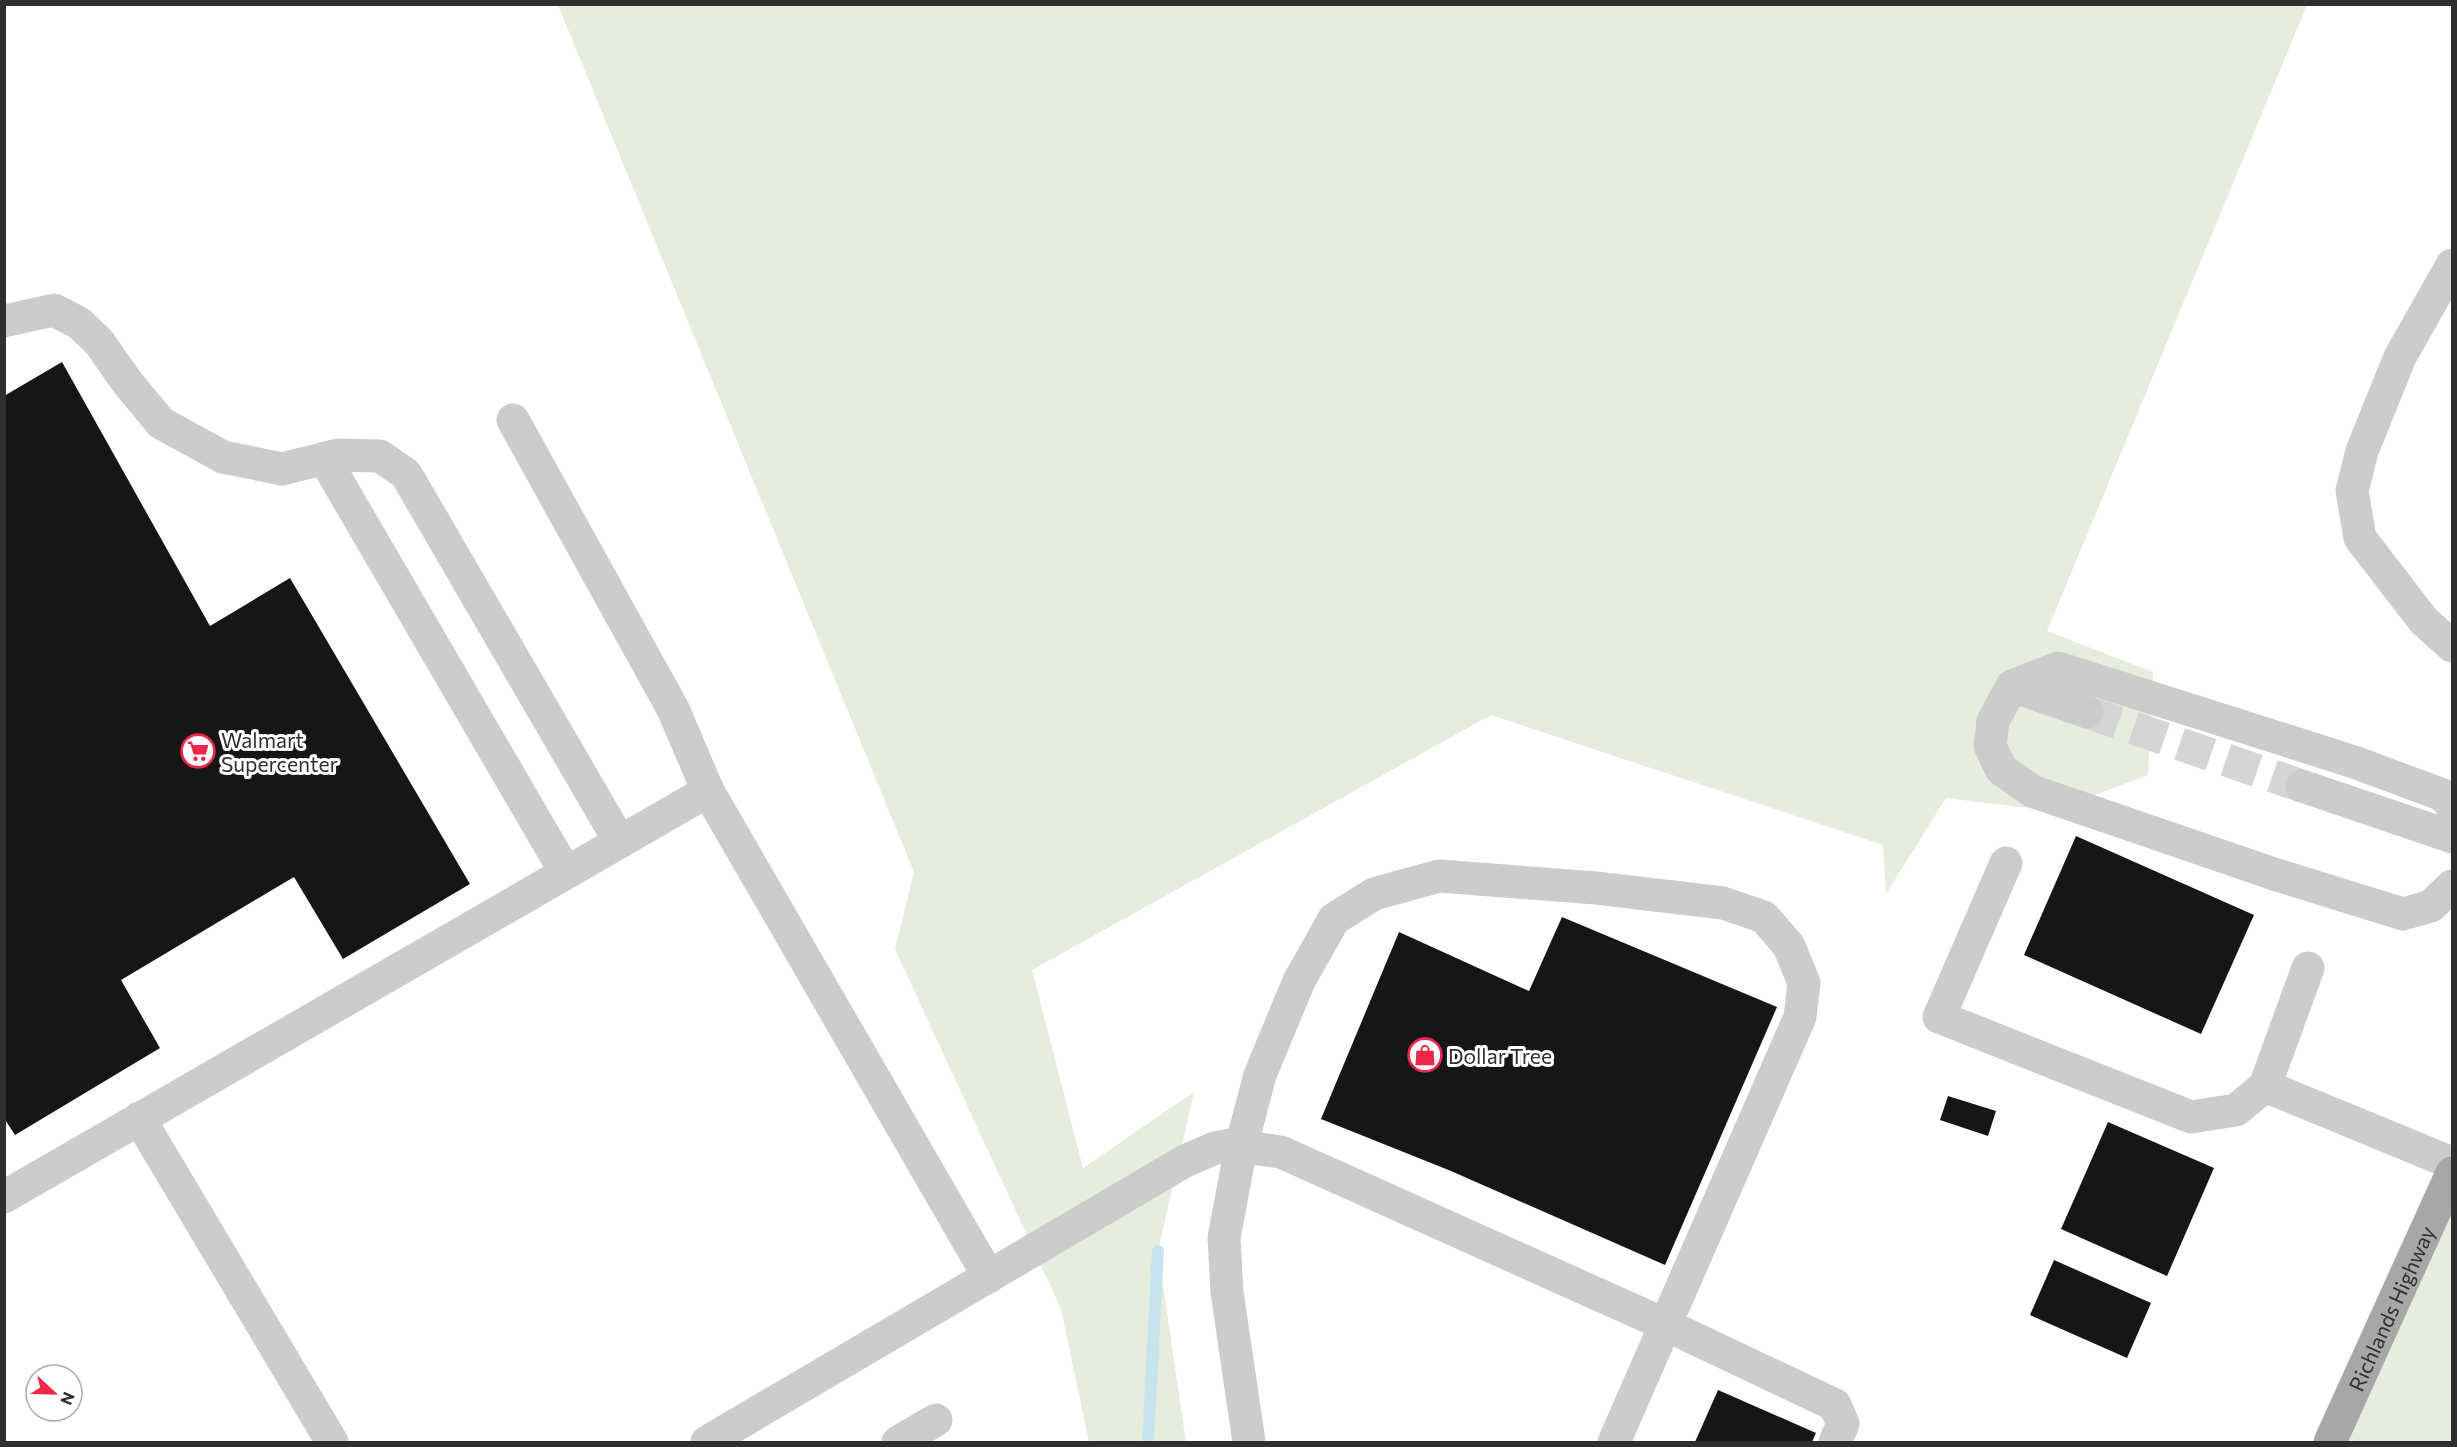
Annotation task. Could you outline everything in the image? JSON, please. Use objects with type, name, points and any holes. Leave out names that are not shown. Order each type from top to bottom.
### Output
[{"type":"main road","name":"Richlands Highway","points":[[2330,1443],[2452,1173]]},
{"type":"lane","points":[[2450,275],[2400,357],[2361,451],[2352,491],[2360,538],[2424,621],[2452,646]]},
{"type":"lane","points":[[4,321],[54,310],[79,323],[99,342],[160,423],[224,457],[282,469],[338,455],[380,456],[406,474],[620,842]]},
{"type":"lane","points":[[513,420],[673,709],[708,791],[989,1277]]},
{"type":"lane","points":[[324,458],[566,873]]},
{"type":"lane","points":[[2452,806],[2443,795],[2354,762],[2058,668],[2012,686],[1993,721],[1990,746],[2001,769],[2032,791],[2274,874],[2403,914],[2431,906],[2452,886]]},
{"type":"lane","points":[[2012,686],[2087,712]]},
{"type":"lane","points":[[2302,786],[2452,837]]},
{"type":"lane","points":[[4,1197],[708,791]]},
{"type":"lane","points":[[2006,863],[1939,1017],[2191,1117],[2236,1110],[2265,1086],[2308,968]]},
{"type":"lane","points":[[1249,1443],[1227,1292],[1224,1238],[1241,1147],[1260,1076],[1299,981],[1334,919],[1374,894],[1439,876],[1596,888],[1723,903],[1764,917],[1789,946],[1804,983],[1800,1017],[1614,1443]]},
{"type":"lane","points":[[2265,1086],[2452,1163]]},
{"type":"lane","points":[[139,1118],[332,1443]]},
{"type":"lane","points":[[707,1443],[1185,1161],[1215,1148],[1230,1145],[1281,1152],[1664,1324],[1835,1405],[1843,1424],[1835,1443]]},
{"type":"lane","points":[[898,1443],[936,1420]]},
{"type":"green space","points":[[558,5],[2307,5],[2047,631],[2153,672],[2148,775],[2052,811],[1946,798],[1886,894],[1883,845],[1491,715],[1032,970],[1083,1168],[1194,1092],[1158,1251],[1186,1442],[1089,1442],[1061,1309],[895,949],[914,872]]},
{"type":"green space","points":[[2452,1173],[2452,1442],[2330,1442]]},
{"type":"building","name":"Walmart Supercenter","points":[[62,362],[210,626],[290,578],[470,884],[343,959],[294,877],[121,980],[160,1048],[15,1135],[4,1118],[4,396]]},
{"type":"building","points":[[2076,836],[2254,915],[2201,1034],[2024,955]]},
{"type":"building","points":[[1562,917],[1777,1007],[1665,1265],[1451,1171],[1321,1119],[1399,932],[1529,991]]},
{"type":"building","points":[[1948,1096],[1996,1111],[1988,1136],[1940,1120]]},
{"type":"building","points":[[2108,1122],[2214,1168],[2167,1276],[2061,1229]]},
{"type":"building","points":[[2054,1260],[2151,1303],[2127,1358],[2030,1315]]},
{"type":"building","points":[[1718,1390],[1816,1433],[1812,1442],[1695,1442]]},
{"type":"waterway","points":[[1148,1442],[1158,1251]]},
{"type":"tunnel","points":[[2087,712],[2302,786]]},
{"type":"place","name":"Walmart Supercenter","points":[[198,751]]},
{"type":"place","name":"Dollar Tree","points":[[1425,1055]]}]
